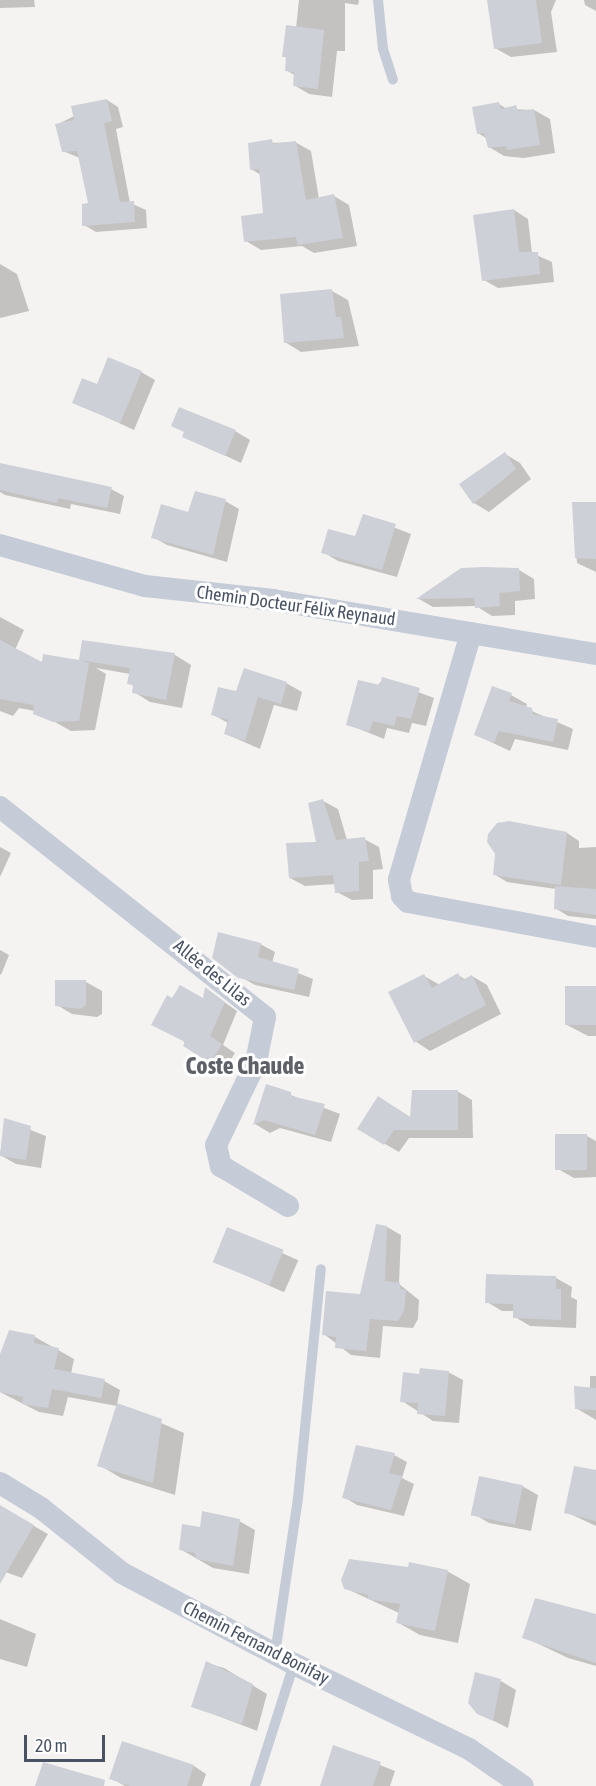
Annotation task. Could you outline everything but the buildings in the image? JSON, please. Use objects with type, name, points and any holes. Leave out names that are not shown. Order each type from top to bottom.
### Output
[{"type":"street","name":"Chemin Docteur Félix Reynaud","points":[[0,545],[145,586],[273,600],[596,654]]},
{"type":"street","points":[[471,633],[399,880],[402,896],[408,902],[596,937]]},
{"type":"street","name":"Allée des Lilas","points":[[0,807],[265,1017],[256,1062],[216,1145],[221,1166],[288,1206]]},
{"type":"street","name":"Chemin Fernand Bonifay","points":[[0,1483],[41,1508],[122,1573],[285,1659],[469,1749],[523,1786]]},
{"type":"lane","points":[[378,0],[383,49],[393,79]]},
{"type":"lane","points":[[255,1786],[285,1659],[298,1498],[321,1269]]},
{"type":"district","name":"Coste Chaude","points":[[245,1066]]}]
